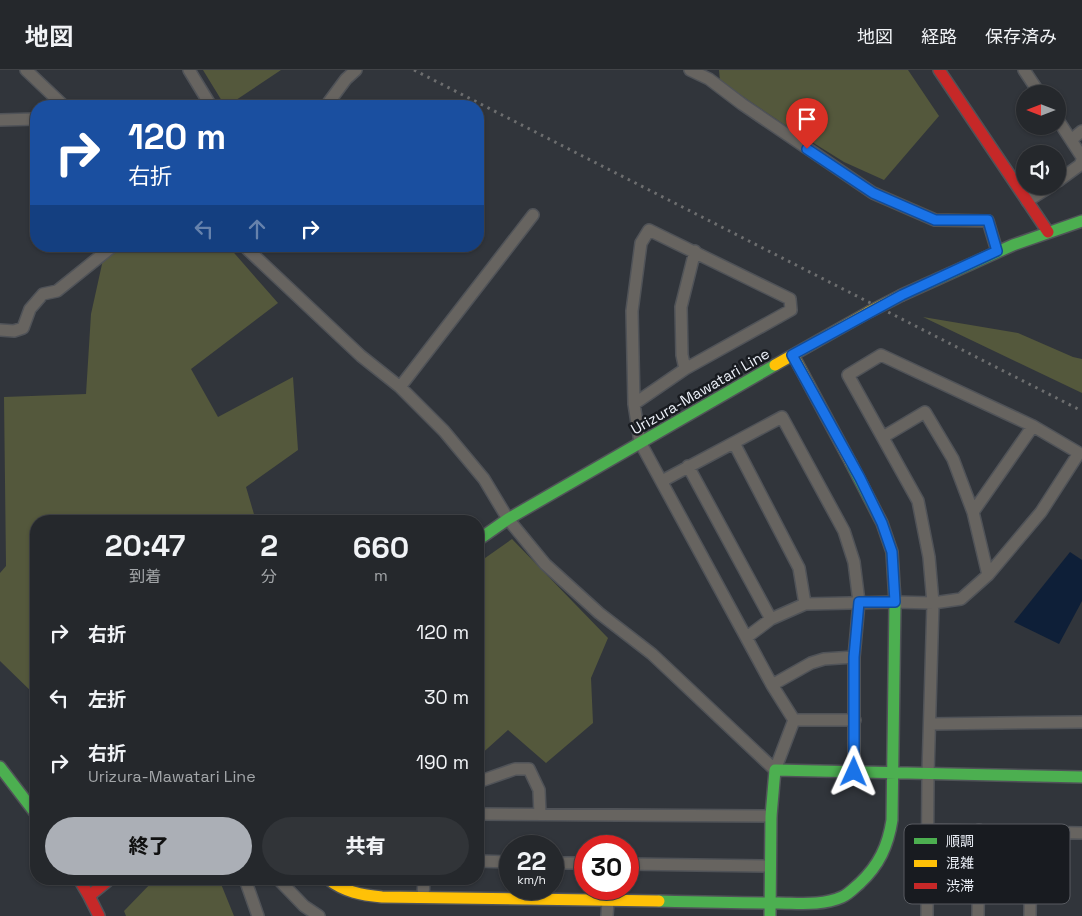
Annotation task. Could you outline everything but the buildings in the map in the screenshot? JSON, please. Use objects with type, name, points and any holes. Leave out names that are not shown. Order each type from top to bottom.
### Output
[{"type":"street","points":[[26,70],[58,100]]},
{"type":"street","points":[[189,70],[207,100]]},
{"type":"street","points":[[331,100],[356,70]]},
{"type":"street","points":[[690,70],[709,79],[742,104],[873,193],[935,220],[988,220],[997,251]]},
{"type":"street","points":[[939,70],[1048,232]]},
{"type":"street","points":[[1024,70],[1034,85]]},
{"type":"street","points":[[0,120],[30,119]]},
{"type":"street","points":[[1071,140],[1082,131]]},
{"type":"street","points":[[1066,132],[1082,159],[1080,165],[1066,175]]},
{"type":"street","points":[[1028,201],[1037,195]]},
{"type":"street","points":[[400,388],[533,216]]},
{"type":"street","name":"Urizura-Mawatari Line","points":[[484,536],[508,519],[640,442],[869,312],[997,251],[1082,221]]},
{"type":"street","points":[[634,404],[685,369],[791,310],[790,298],[649,230],[641,243],[632,311],[634,404],[640,442],[772,685],[794,720]]},
{"type":"street","points":[[685,369],[682,355],[681,307],[695,251]]},
{"type":"street","points":[[0,330],[14,331],[22,328],[30,309],[43,294],[57,291],[106,252]]},
{"type":"street","points":[[250,252],[362,356],[400,388],[444,431],[484,479],[508,519],[545,564],[600,613],[652,654],[775,770],[1082,777]]},
{"type":"street","points":[[339,885],[365,896],[608,901],[819,902],[841,898],[870,874],[882,858],[889,840],[892,820],[895,602],[892,552],[882,523],[860,478],[792,355]]},
{"type":"street","points":[[747,637],[771,620],[805,604],[859,602],[933,603],[961,599],[988,576],[1041,512],[1078,453],[1033,426],[881,355],[848,375],[918,501],[929,557],[933,603],[928,824]]},
{"type":"street","points":[[883,437],[925,412],[953,458],[973,512],[988,576]]},
{"type":"street","points":[[662,481],[782,417],[844,531],[854,562],[859,602],[854,657],[854,772]]},
{"type":"street","points":[[973,512],[1033,426]]},
{"type":"street","points":[[734,443],[799,568],[805,604]]},
{"type":"street","points":[[688,466],[771,620]]},
{"type":"street","points":[[772,685],[811,663],[824,659],[854,657]]},
{"type":"street","points":[[770,916],[770,816],[775,770],[794,720]]},
{"type":"street","points":[[794,720],[855,720]]},
{"type":"street","points":[[930,724],[1082,722]]},
{"type":"street","points":[[0,767],[30,806]]},
{"type":"street","points":[[484,780],[516,769],[529,769],[539,790],[540,814]]},
{"type":"street","points":[[484,814],[770,816]]},
{"type":"street","points":[[484,861],[499,862]]},
{"type":"street","points":[[639,864],[770,866]]},
{"type":"street","points":[[83,885],[99,916]]},
{"type":"street","points":[[89,896],[103,885]]},
{"type":"street","points":[[247,885],[258,916]]},
{"type":"street","points":[[284,885],[304,906],[320,916]]},
{"type":"street","points":[[423,897],[424,885]]},
{"type":"street","points":[[607,916],[608,901]]},
{"type":"green space","points":[[203,70],[281,70],[236,100],[221,100]]},
{"type":"green space","points":[[719,70],[908,70],[939,116],[884,180],[844,162],[788,127],[720,81]]},
{"type":"green space","points":[[105,252],[233,252],[278,303],[191,369],[218,417],[293,377],[298,450],[246,487],[254,515],[30,515],[30,690],[0,661],[0,573],[6,566],[4,397],[86,394],[91,314]]},
{"type":"green space","points":[[923,317],[1018,333],[1073,357],[1082,359],[1082,393]]},
{"type":"green space","points":[[512,539],[608,638],[591,678],[593,723],[546,763],[508,730],[484,752],[484,559]]},
{"type":"green space","points":[[149,885],[221,885],[234,916],[126,916],[124,911]]},
{"type":"water","points":[[1070,552],[1082,560],[1082,601],[1059,644],[1014,622]]},
{"type":"railway","points":[[414,70],[473,100]]},
{"type":"railway","points":[[484,106],[1082,411]]},
{"type":"traffic: fast","points":[[902,295],[1013,245],[1082,221]]},
{"type":"traffic: fast","points":[[484,536],[508,519],[775,365]]},
{"type":"traffic: fast","points":[[659,901],[826,902],[842,897],[860,883],[882,854],[892,820],[895,602],[892,552],[882,523],[851,463]]},
{"type":"traffic: fast","points":[[0,767],[30,806]]},
{"type":"traffic: fast","points":[[770,916],[771,816],[775,770],[1082,777]]},
{"type":"traffic: slow","points":[[869,312],[902,295]]},
{"type":"traffic: slow","points":[[775,365],[869,312]]},
{"type":"traffic: slow","points":[[793,355],[851,463]]},
{"type":"traffic: slow","points":[[337,885],[354,892],[382,897],[659,901]]},
{"type":"traffic: jam","points":[[939,70],[1048,232]]},
{"type":"traffic: jam","points":[[83,885],[89,896]]},
{"type":"traffic: jam","points":[[99,916],[89,896],[103,885]]},
{"type":"route","points":[[807,149],[873,193],[935,220],[988,220],[997,251],[902,295],[792,355],[860,478],[882,523],[892,552],[895,602],[859,602],[854,657],[854,772]]}]
